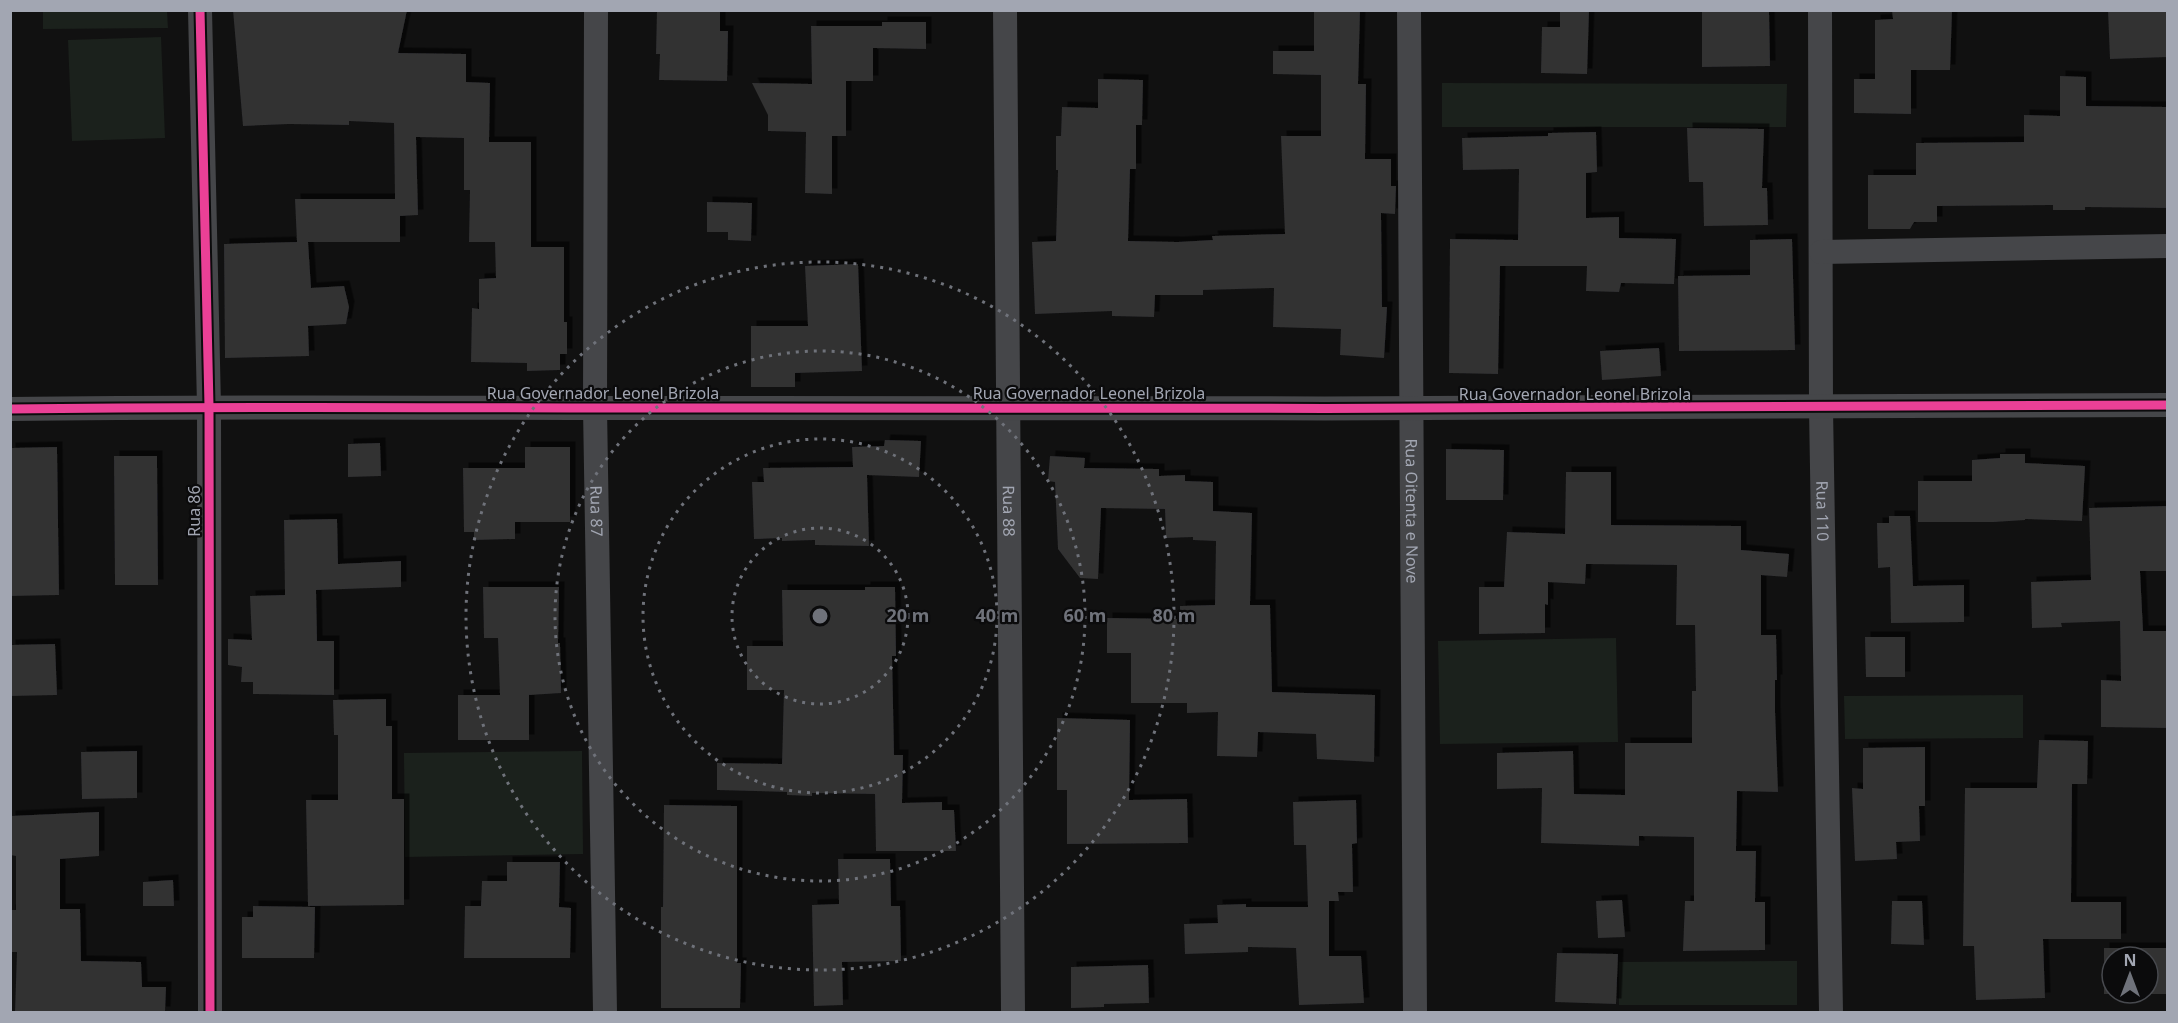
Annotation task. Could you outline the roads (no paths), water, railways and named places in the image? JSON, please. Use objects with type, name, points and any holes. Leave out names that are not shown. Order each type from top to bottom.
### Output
[{"type":"street","name":"Rua 86","points":[[200,10],[209,406],[210,1012]]},
{"type":"street","name":"Rua 87","points":[[596,10],[596,408],[605,1012]]},
{"type":"street","name":"Rua 88","points":[[1005,10],[1013,1012]]},
{"type":"street","name":"Rua Oitenta e Nove","points":[[1409,10],[1415,1012]]},
{"type":"street","name":"Rua 110","points":[[1820,10],[1821,408],[1832,1012]]},
{"type":"street","points":[[1821,252],[2168,246]]},
{"type":"street","name":"Rua Governador Leonel Brizola","points":[[10,409],[209,406],[1412,409],[2168,405]]}]
